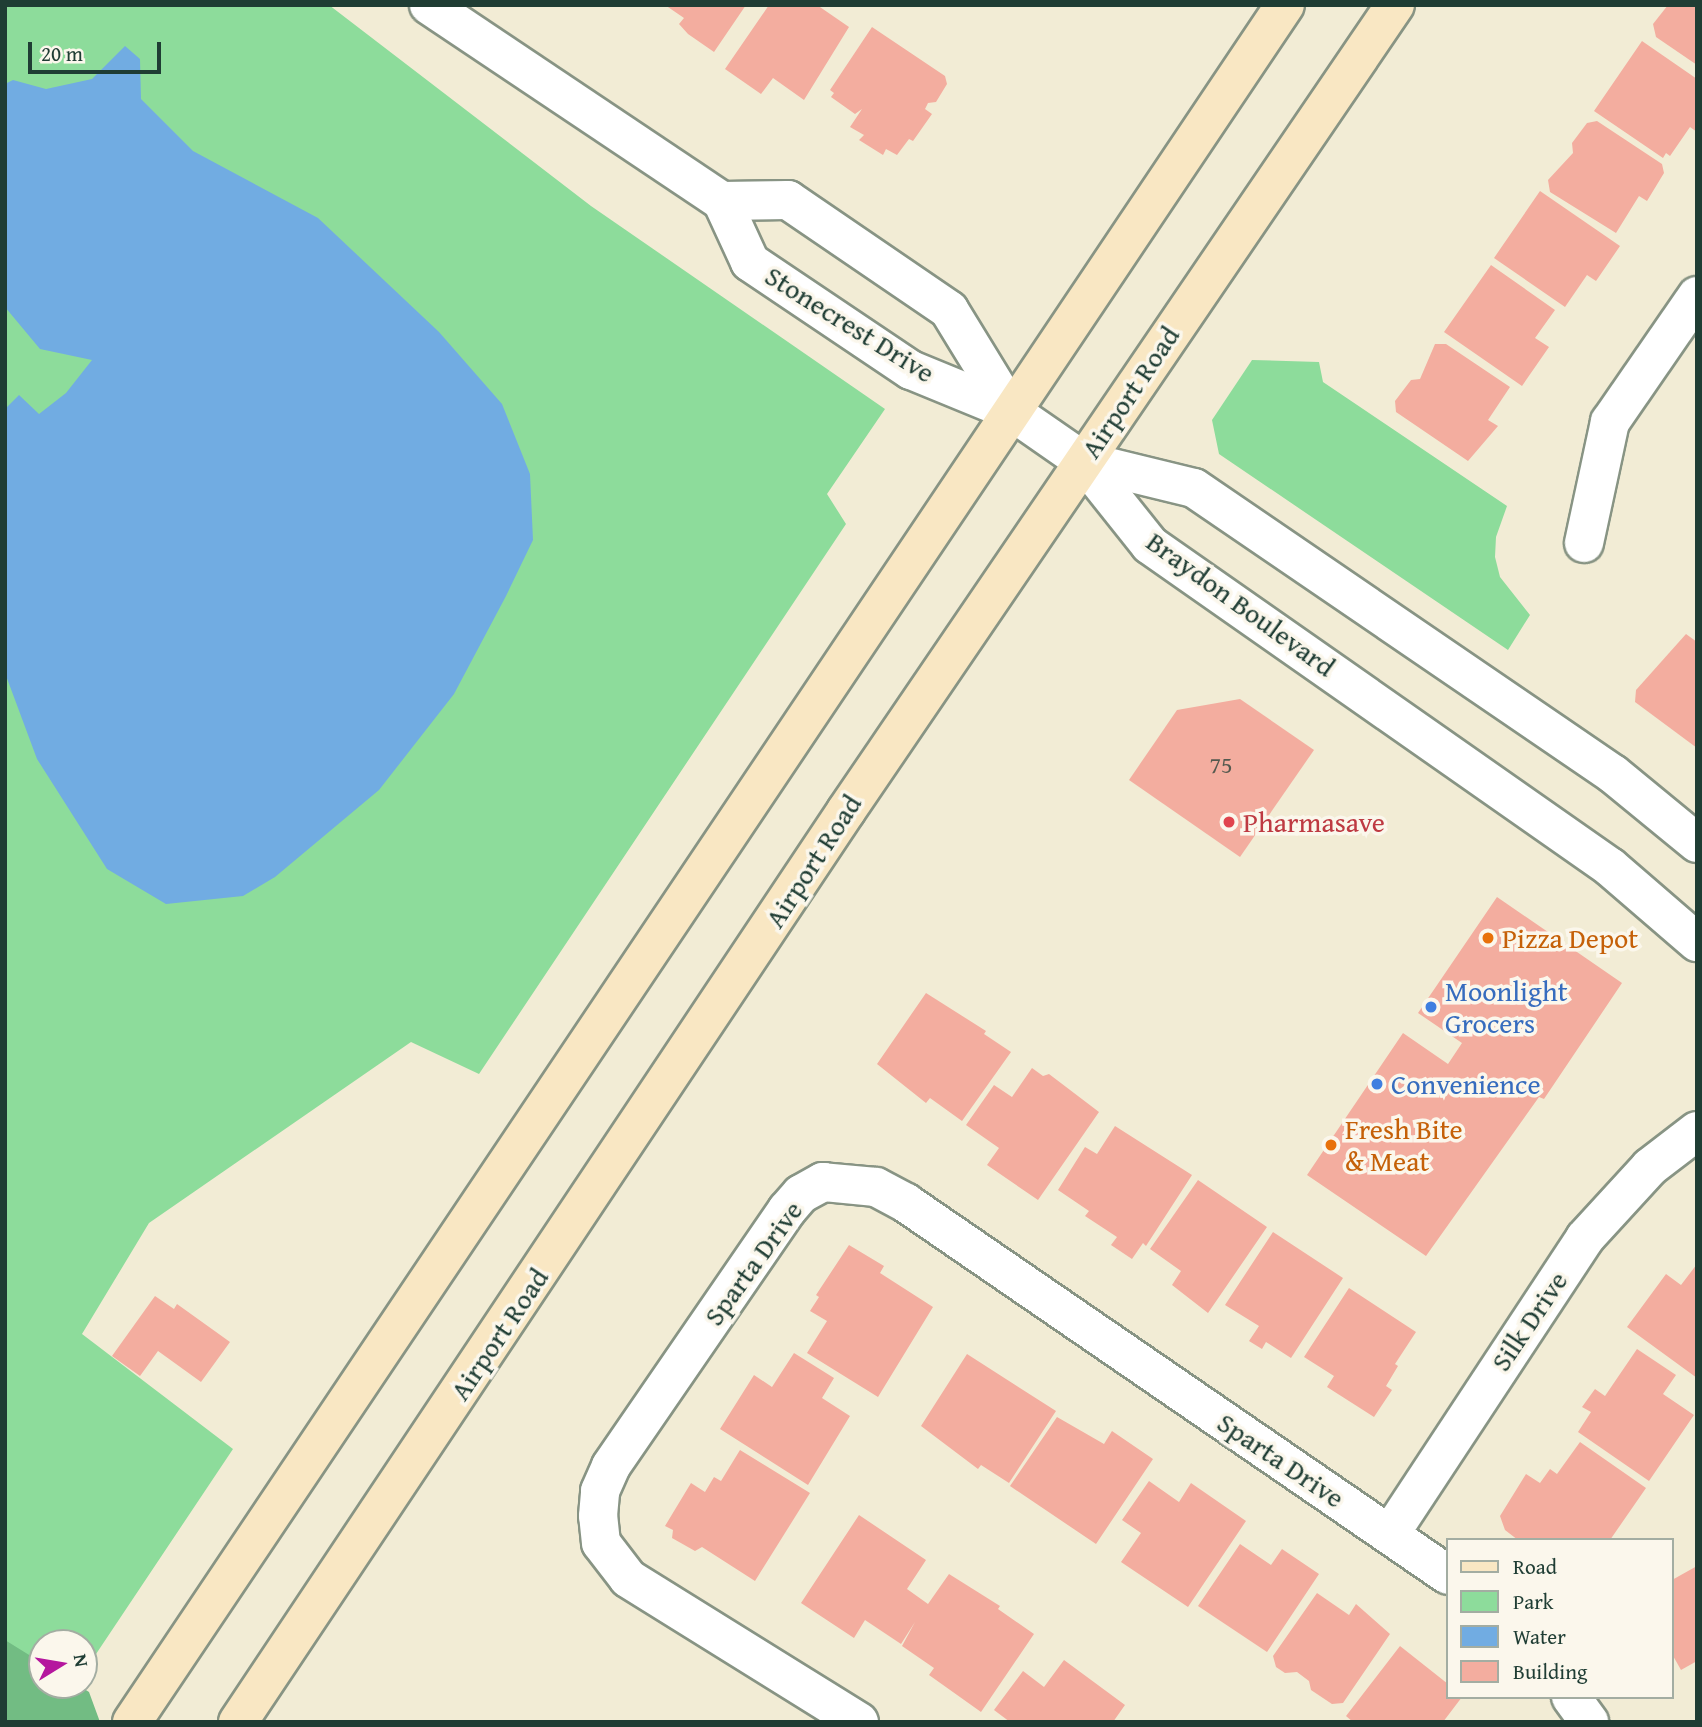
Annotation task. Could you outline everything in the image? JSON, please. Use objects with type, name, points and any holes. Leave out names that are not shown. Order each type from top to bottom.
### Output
[{"type":"main road","points":[[132,1722],[1285,5]]},
{"type":"main road","name":"Airport Road","points":[[237,1722],[1083,461],[1395,5]]},
{"type":"street","points":[[429,5],[722,201]]},
{"type":"street","name":"Stonecrest Drive","points":[[1011,411],[949,310],[788,200],[722,201],[750,262],[911,370],[1011,411],[1083,461]]},
{"type":"street","points":[[1584,543],[1610,422],[1697,296]]},
{"type":"street","points":[[1083,461],[1194,488],[1530,715],[1613,774],[1697,843]]},
{"type":"street","name":"Braydon Boulevard","points":[[1083,461],[1150,545],[1590,852],[1697,942]]},
{"type":"street","name":"Silk Drive","points":[[1390,1534],[1585,1238],[1650,1167],[1697,1131]]},
{"type":"street","name":"Sparta Drive","points":[[859,1722],[628,1577],[601,1543],[598,1516],[600,1491],[611,1466],[787,1210],[801,1194],[823,1182],[876,1187],[906,1203],[1446,1574]]},
{"type":"street","points":[[1572,1699],[1589,1722]]},
{"type":"green space","points":[[5,5],[329,5],[591,206],[885,409],[827,494],[846,524],[479,1074],[411,1042],[149,1223],[82,1334],[233,1449],[98,1651],[98,1629],[28,1629],[28,1699],[5,1722]]},
{"type":"green space","points":[[1252,360],[1319,362],[1323,382],[1507,506],[1496,537],[1495,557],[1500,577],[1530,615],[1508,650],[1219,454],[1212,420]]},
{"type":"green space","points":[[5,1640],[28,1654],[28,1699],[92,1699],[100,1722],[5,1722]]},
{"type":"water","points":[[125,46],[140,59],[141,99],[193,151],[318,218],[439,332],[502,404],[530,474],[533,540],[454,694],[379,790],[275,877],[243,896],[166,904],[107,869],[37,759],[5,673],[5,409],[19,395],[39,414],[66,393],[92,360],[40,349],[5,307],[5,84],[13,80],[46,89],[92,79]]},
{"type":"building","points":[[665,5],[746,5],[714,52],[688,34],[679,24],[684,18]]},
{"type":"building","points":[[769,5],[817,5],[849,27],[804,100],[773,78],[761,94],[725,69]]},
{"type":"building","points":[[1668,5],[1697,5],[1697,65],[1656,37],[1653,24]]},
{"type":"building","points":[[872,27],[945,76],[947,84],[936,102],[928,103],[925,109],[932,114],[913,141],[909,139],[897,155],[886,149],[883,155],[859,140],[864,135],[850,127],[862,109],[855,114],[831,97],[834,93],[830,90]]},
{"type":"building","points":[[1642,41],[1697,79],[1697,132],[1690,127],[1670,156],[1666,153],[1663,158],[1594,111]]},
{"type":"building","points":[[1597,121],[1662,164],[1664,173],[1647,201],[1639,196],[1616,233],[1550,192],[1548,180],[1573,153],[1572,143],[1587,123]]},
{"type":"building","points":[[1540,191],[1620,246],[1596,281],[1587,275],[1565,307],[1494,258]]},
{"type":"building","points":[[1491,265],[1555,310],[1535,338],[1549,347],[1522,386],[1444,332]]},
{"type":"building","points":[[1435,344],[1446,344],[1510,387],[1488,420],[1498,426],[1468,461],[1396,412],[1395,401],[1411,380],[1420,379]]},
{"type":"building","points":[[1686,634],[1697,642],[1697,748],[1635,702],[1636,690]]},
{"type":"building","points":[[1240,699],[1314,750],[1240,857],[1129,780],[1177,710]]},
{"type":"building","points":[[1497,897],[1622,983],[1544,1099],[1539,1097],[1426,1256],[1307,1175],[1403,1033],[1448,1064],[1462,1043],[1418,1013]]},
{"type":"building","points":[[926,993],[986,1031],[984,1034],[1011,1052],[962,1121],[930,1098],[926,1103],[877,1064]]},
{"type":"building","points":[[1032,1068],[1043,1076],[1049,1074],[1099,1112],[1038,1200],[987,1165],[999,1148],[966,1125],[994,1085],[1012,1097]]},
{"type":"building","points":[[1115,1126],[1192,1175],[1146,1246],[1143,1243],[1132,1259],[1111,1245],[1117,1237],[1085,1216],[1089,1211],[1058,1190],[1085,1147],[1097,1154]]},
{"type":"building","points":[[1198,1180],[1267,1227],[1208,1313],[1172,1285],[1181,1271],[1150,1249]]},
{"type":"building","points":[[1273,1232],[1343,1278],[1291,1358],[1266,1342],[1262,1349],[1249,1341],[1259,1326],[1225,1305]]},
{"type":"building","points":[[849,1245],[884,1266],[880,1273],[933,1307],[878,1397],[807,1353],[827,1321],[810,1311],[819,1297],[816,1295]]},
{"type":"building","points":[[1697,1264],[1697,1378],[1627,1327],[1666,1274],[1681,1285]]},
{"type":"building","points":[[1349,1288],[1416,1332],[1395,1364],[1398,1366],[1386,1386],[1392,1390],[1374,1417],[1327,1387],[1334,1376],[1304,1357]]},
{"type":"building","points":[[155,1296],[174,1309],[177,1304],[230,1342],[201,1382],[158,1351],[140,1376],[112,1356]]},
{"type":"building","points":[[1637,1349],[1676,1375],[1663,1394],[1694,1415],[1649,1481],[1578,1432],[1591,1412],[1582,1407],[1595,1389],[1605,1396]]},
{"type":"building","points":[[794,1353],[834,1378],[822,1398],[850,1416],[808,1485],[720,1429],[754,1375],[772,1387]]},
{"type":"building","points":[[967,1354],[1056,1411],[1009,1483],[981,1465],[978,1469],[921,1426]]},
{"type":"building","points":[[1057,1417],[1104,1444],[1112,1431],[1153,1459],[1096,1544],[1010,1486]]},
{"type":"building","points":[[1580,1442],[1646,1488],[1611,1538],[1515,1538],[1505,1530],[1500,1516],[1526,1474],[1540,1483],[1550,1469],[1557,1474]]},
{"type":"building","points":[[740,1450],[810,1493],[755,1581],[702,1547],[695,1551],[672,1538],[673,1530],[665,1526],[691,1483],[705,1492],[714,1477],[721,1481]]},
{"type":"building","points":[[1149,1481],[1179,1502],[1191,1483],[1246,1521],[1188,1607],[1121,1562],[1141,1533],[1122,1520]]},
{"type":"building","points":[[859,1515],[926,1560],[907,1589],[928,1604],[949,1574],[1000,1606],[998,1609],[1034,1634],[981,1712],[929,1675],[934,1668],[902,1646],[915,1622],[901,1644],[865,1620],[854,1638],[801,1603]]},
{"type":"building","points":[[1240,1544],[1271,1565],[1282,1549],[1319,1574],[1267,1652],[1198,1606]]},
{"type":"building","points":[[1697,1566],[1697,1661],[1681,1670],[1674,1658],[1674,1579]]},
{"type":"building","points":[[1317,1593],[1349,1615],[1356,1604],[1390,1634],[1343,1703],[1332,1704],[1311,1690],[1309,1681],[1297,1672],[1285,1673],[1276,1667],[1273,1656]]},
{"type":"building","points":[[1400,1646],[1446,1682],[1446,1699],[1460,1699],[1443,1722],[1353,1722],[1346,1716]]},
{"type":"building","points":[[1064,1660],[1125,1705],[1113,1722],[1010,1722],[994,1710],[1023,1671],[1044,1687]]},
{"type":"place","name":"Pharmasave","points":[[1229,822]]},
{"type":"place","name":"Pizza Depot","points":[[1488,938]]},
{"type":"place","name":"Moonlight Grocers","points":[[1431,1007]]},
{"type":"place","name":"Convenience","points":[[1377,1084]]},
{"type":"place","name":"Fresh Bite & Meat","points":[[1331,1145]]}]
